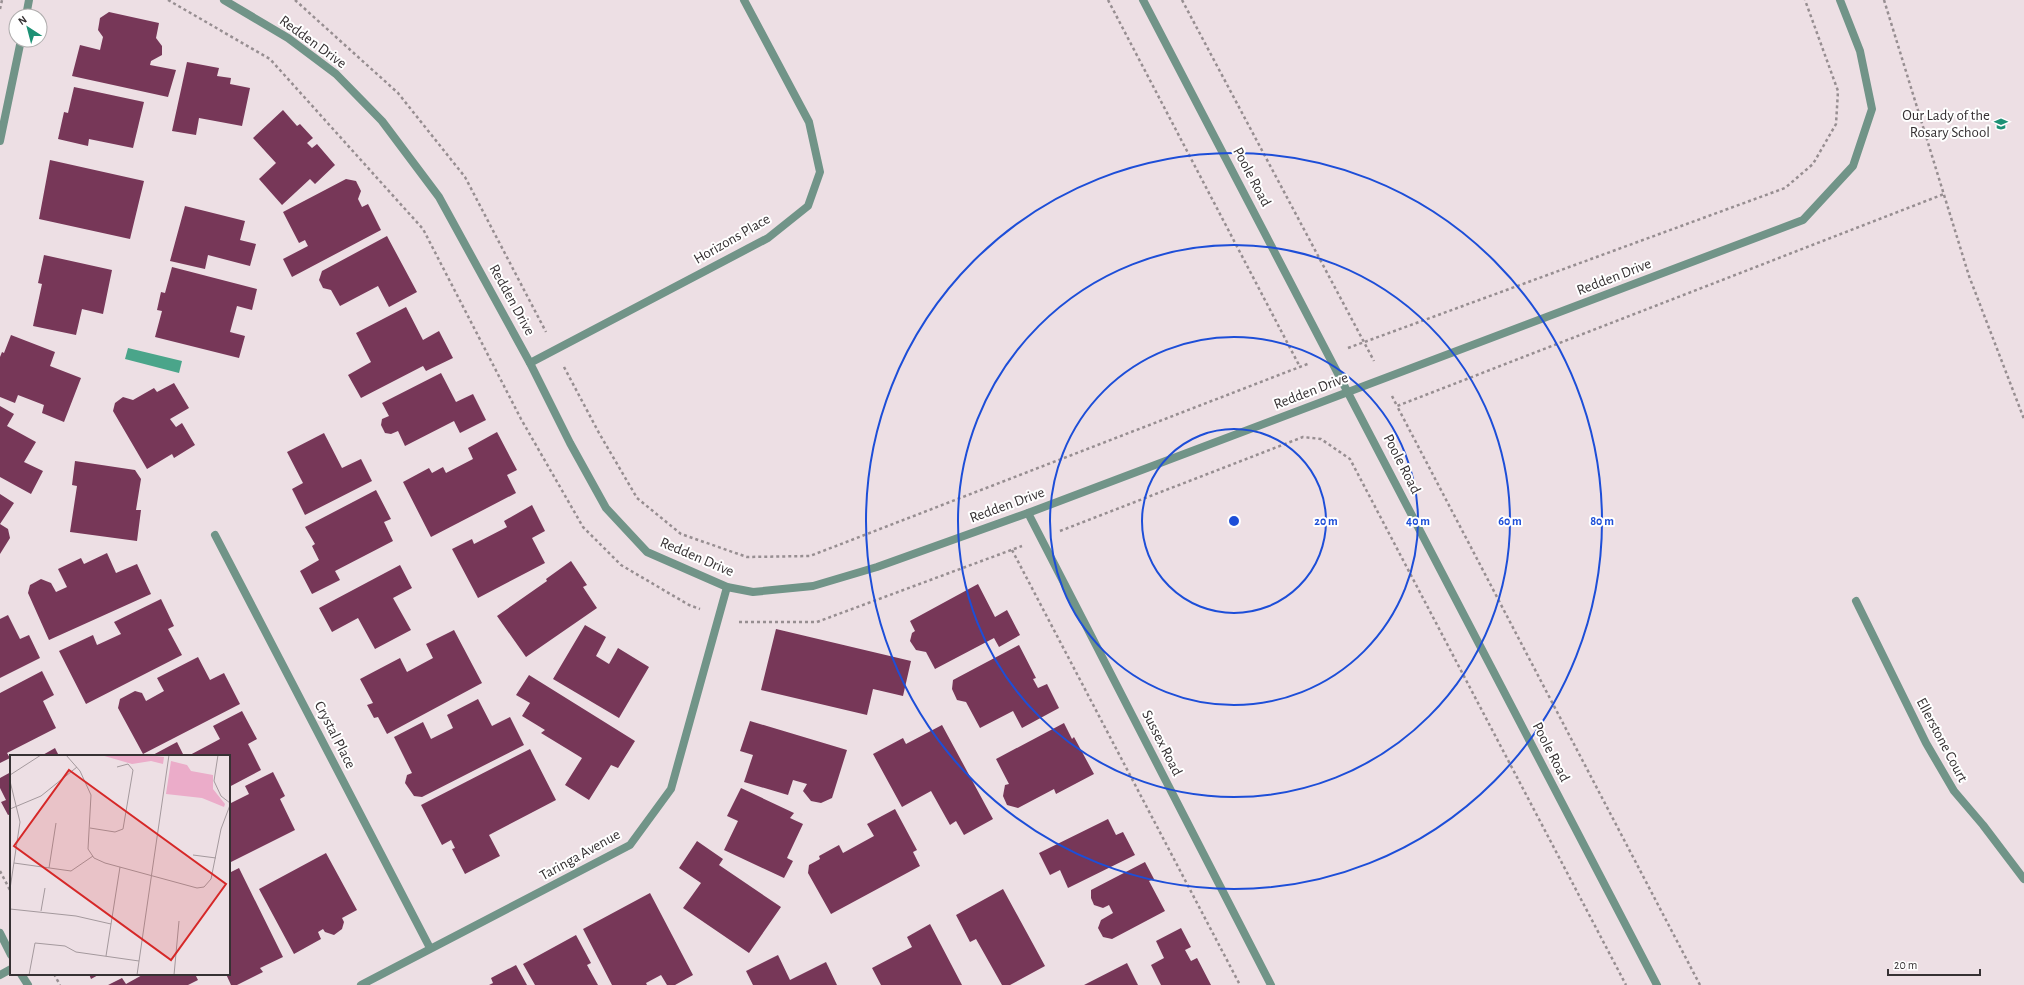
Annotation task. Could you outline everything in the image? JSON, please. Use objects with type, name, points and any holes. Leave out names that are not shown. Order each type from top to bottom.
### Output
[{"type":"street","name":"Redden Drive","points":[[224,0],[288,38],[330,70],[382,121],[439,197],[530,363],[570,443],[606,508],[647,552],[727,586],[754,592],[813,586],[877,567],[1028,513],[1803,220],[1853,166],[1872,109],[1860,51],[1840,0]]},
{"type":"street","name":"Horizons Place","points":[[530,363],[768,238],[808,206],[820,172],[809,122],[744,0]]},
{"type":"street","name":"Poole Road","points":[[1143,0],[1349,392],[1657,985]]},
{"type":"street","points":[[0,141],[19,48]]},
{"type":"street","name":"Sussex Road","points":[[1028,513],[1271,985]]},
{"type":"street","name":"Crystal Place","points":[[215,535],[430,948]]},
{"type":"street","name":"Taringa Avenue","points":[[361,985],[630,845],[671,789],[727,586]]},
{"type":"street","name":"Ellerstone Court","points":[[1856,601],[1926,743],[1954,791],[1983,825],[2024,879]]},
{"type":"street","points":[[0,933],[10,953]]},
{"type":"street","points":[[0,975],[10,969]]},
{"type":"street","points":[[22,975],[28,985]]},
{"type":"path","points":[[0,10],[2,0]]},
{"type":"path","points":[[295,0],[398,93],[465,177],[599,433],[637,498],[681,534],[747,557],[810,556],[1364,342],[1785,188],[1813,164],[1836,124],[1838,91],[1805,0]]},
{"type":"path","points":[[1108,0],[1300,367]]},
{"type":"path","points":[[1182,0],[1364,342],[1700,985]]},
{"type":"path","points":[[1884,0],[1969,276],[2024,419]]},
{"type":"path","points":[[1397,406],[1944,194]]},
{"type":"path","points":[[1240,985],[1012,550],[1303,437],[1321,439],[1350,459],[1626,985]]},
{"type":"path","points":[[0,871],[10,890]]},
{"type":"path","points":[[55,975],[60,985]]},
{"type":"shaded area","points":[[128,348],[182,361],[179,373],[125,359]]},
{"type":"building","points":[[109,12],[159,23],[156,38],[162,46],[162,55],[151,61],[150,65],[176,70],[168,97],[72,76],[80,45],[100,50],[103,37],[98,30],[100,18]]},
{"type":"building","points":[[187,62],[219,68],[217,76],[231,78],[230,84],[250,88],[242,126],[199,118],[196,135],[172,131]]},
{"type":"building","points":[[74,87],[144,102],[133,148],[89,139],[88,146],[58,139],[64,112],[68,113]]},
{"type":"building","points":[[283,110],[297,126],[300,124],[313,138],[307,143],[312,148],[317,144],[335,165],[315,184],[310,179],[282,205],[259,179],[276,163],[253,138]]},
{"type":"building","points":[[50,160],[144,181],[130,239],[39,219]]},
{"type":"building","points":[[346,179],[356,181],[361,191],[358,199],[362,207],[368,204],[381,230],[292,277],[283,259],[308,246],[305,240],[299,243],[283,212]]},
{"type":"building","points":[[185,206],[245,221],[240,240],[256,244],[250,266],[208,255],[205,269],[170,261]]},
{"type":"building","points":[[387,236],[417,292],[389,307],[378,286],[340,306],[331,290],[323,288],[319,280],[322,271]]},
{"type":"building","points":[[44,255],[112,270],[103,314],[82,309],[76,335],[33,326],[42,284],[38,283]]},
{"type":"building","points":[[172,267],[257,289],[252,310],[237,306],[230,332],[245,336],[239,358],[155,337],[162,311],[157,310],[161,292],[165,293]]},
{"type":"building","points":[[406,307],[423,340],[439,331],[453,358],[426,371],[423,366],[361,398],[348,375],[371,362],[356,333]]},
{"type":"building","points":[[11,335],[55,352],[50,366],[81,378],[64,422],[42,413],[44,405],[18,395],[15,403],[0,397],[0,357],[2,352],[4,353]]},
{"type":"building","points":[[441,373],[456,402],[473,394],[486,420],[460,433],[454,421],[405,446],[398,431],[391,434],[385,433],[381,425],[382,419],[389,416],[382,403]]},
{"type":"building","points":[[174,383],[189,408],[170,419],[176,427],[182,423],[195,445],[174,458],[172,454],[147,469],[113,411],[115,403],[123,397],[133,400],[154,388],[157,392]]},
{"type":"building","points":[[0,406],[14,414],[7,426],[36,442],[24,462],[43,471],[31,494],[0,477]]},
{"type":"building","points":[[497,432],[517,470],[507,475],[516,493],[431,537],[403,482],[429,468],[432,473],[443,467],[446,473],[473,459],[468,448]]},
{"type":"building","points":[[324,433],[342,468],[361,459],[372,481],[305,515],[292,489],[303,483],[287,452]]},
{"type":"building","points":[[75,461],[135,470],[141,479],[136,510],[141,510],[137,541],[70,532],[77,486],[72,485]]},
{"type":"building","points":[[376,490],[391,519],[384,522],[393,541],[335,571],[340,580],[312,594],[300,571],[319,560],[312,546],[315,544],[305,527]]},
{"type":"building","points":[[0,494],[14,503],[0,524]]},
{"type":"building","points":[[532,505],[545,531],[532,538],[545,563],[478,598],[452,549],[472,539],[474,544],[507,527],[504,521]]},
{"type":"building","points":[[0,524],[8,529],[10,538],[0,554]]},
{"type":"building","points":[[107,553],[116,573],[137,564],[151,594],[49,640],[28,593],[30,585],[41,579],[51,583],[56,592],[67,587],[58,569],[81,558],[84,564]]},
{"type":"building","points":[[571,561],[587,585],[583,587],[597,608],[526,657],[497,616],[547,581],[546,579]]},
{"type":"building","points":[[400,565],[412,588],[393,598],[411,630],[375,649],[358,618],[332,632],[319,608]]},
{"type":"building","points":[[978,584],[995,617],[1007,610],[1020,635],[999,647],[994,638],[935,669],[926,652],[916,650],[910,641],[912,633],[915,631],[910,621]]},
{"type":"building","points":[[161,599],[174,626],[168,629],[182,655],[86,704],[59,651],[93,635],[97,645],[121,634],[114,622]]},
{"type":"building","points":[[8,615],[20,639],[29,635],[40,658],[0,678],[0,619]]},
{"type":"building","points":[[585,625],[606,637],[596,656],[609,664],[618,648],[649,667],[619,718],[553,679]]},
{"type":"building","points":[[776,629],[911,661],[903,696],[873,689],[867,715],[761,690]]},
{"type":"building","points":[[454,630],[482,683],[387,734],[378,717],[374,718],[367,705],[373,703],[360,679],[400,658],[407,672],[433,658],[426,644]]},
{"type":"building","points":[[1019,645],[1036,678],[1033,679],[1038,688],[1047,684],[1059,708],[1022,728],[1013,711],[980,728],[966,702],[957,700],[952,689],[953,680]]},
{"type":"building","points":[[198,657],[210,680],[224,673],[240,704],[143,754],[118,708],[120,699],[135,691],[142,693],[146,701],[164,691],[157,678]]},
{"type":"building","points":[[42,671],[54,695],[43,701],[56,728],[7,753],[10,758],[0,763],[0,693]]},
{"type":"building","points":[[529,675],[635,741],[618,768],[611,765],[589,800],[565,785],[582,758],[541,733],[545,730],[522,716],[530,703],[516,695]]},
{"type":"building","points":[[478,699],[492,726],[510,717],[524,745],[422,797],[414,796],[405,783],[407,775],[412,773],[394,737],[423,722],[431,739],[453,728],[447,715]]},
{"type":"building","points":[[242,711],[257,739],[248,744],[261,770],[230,786],[230,755],[190,755],[220,739],[213,726]]},
{"type":"building","points":[[750,721],[847,750],[832,798],[821,803],[811,801],[803,791],[807,784],[793,780],[788,795],[744,782],[753,755],[740,751]]},
{"type":"building","points":[[1064,723],[1072,739],[1074,737],[1094,774],[1056,794],[1054,789],[1018,808],[1007,805],[1003,796],[1005,785],[1009,784],[996,759]]},
{"type":"building","points":[[942,725],[993,819],[964,835],[956,821],[950,825],[931,791],[902,807],[873,754],[903,738],[906,744]]},
{"type":"building","points":[[177,742],[184,755],[153,755]]},
{"type":"building","points":[[55,748],[58,755],[43,755]]},
{"type":"building","points":[[530,749],[556,800],[489,835],[500,856],[465,874],[452,849],[455,848],[451,840],[442,845],[421,805]]},
{"type":"building","points":[[273,772],[285,796],[280,799],[295,830],[230,862],[230,804],[249,794],[245,786]]},
{"type":"building","points":[[10,773],[10,814],[8,815],[1,802],[6,800],[0,788],[0,778]]},
{"type":"building","points":[[741,788],[794,813],[790,818],[803,824],[787,858],[793,861],[784,878],[724,850],[738,821],[727,816]]},
{"type":"building","points":[[895,809],[917,850],[913,852],[920,866],[831,914],[808,873],[809,865],[820,859],[819,856],[839,845],[843,853],[874,836],[867,824]]},
{"type":"building","points":[[1108,819],[1116,835],[1123,832],[1135,855],[1068,888],[1060,870],[1050,875],[1039,853]]},
{"type":"building","points":[[697,841],[723,859],[719,865],[781,907],[749,953],[683,908],[701,883],[679,868]]},
{"type":"building","points":[[326,853],[357,910],[342,918],[344,922],[342,929],[334,935],[325,932],[323,929],[318,932],[321,939],[294,954],[259,889]]},
{"type":"building","points":[[1145,862],[1154,879],[1149,881],[1165,911],[1112,939],[1103,937],[1098,928],[1101,920],[1113,913],[1109,905],[1103,908],[1094,905],[1091,898],[1091,890]]},
{"type":"building","points":[[239,868],[283,957],[260,968],[263,972],[237,985],[231,985],[226,975],[230,975],[230,872]]},
{"type":"building","points":[[1003,889],[1045,966],[1010,985],[1002,985],[976,939],[970,942],[956,915]]},
{"type":"building","points":[[650,893],[693,975],[675,985],[667,985],[661,975],[646,983],[647,985],[612,985],[583,929]]},
{"type":"building","points":[[930,924],[962,985],[881,985],[872,968],[912,947],[907,937]]},
{"type":"building","points":[[1181,928],[1191,947],[1185,950],[1191,961],[1197,958],[1211,985],[1161,985],[1151,965],[1164,958],[1156,941]]},
{"type":"building","points":[[576,935],[591,963],[587,965],[598,985],[535,985],[523,964]]},
{"type":"building","points":[[778,955],[790,980],[826,962],[837,985],[753,985],[746,971]]},
{"type":"building","points":[[1127,963],[1138,985],[1084,985]]},
{"type":"building","points":[[516,965],[527,985],[489,985],[493,983],[491,978]]},
{"type":"building","points":[[89,975],[98,975],[91,979]]},
{"type":"building","points":[[142,975],[196,975],[198,980],[188,985],[108,985],[122,978],[126,984]]},
{"type":"place","name":"Our Lady of the Rosary School","points":[[2001,124]]}]
